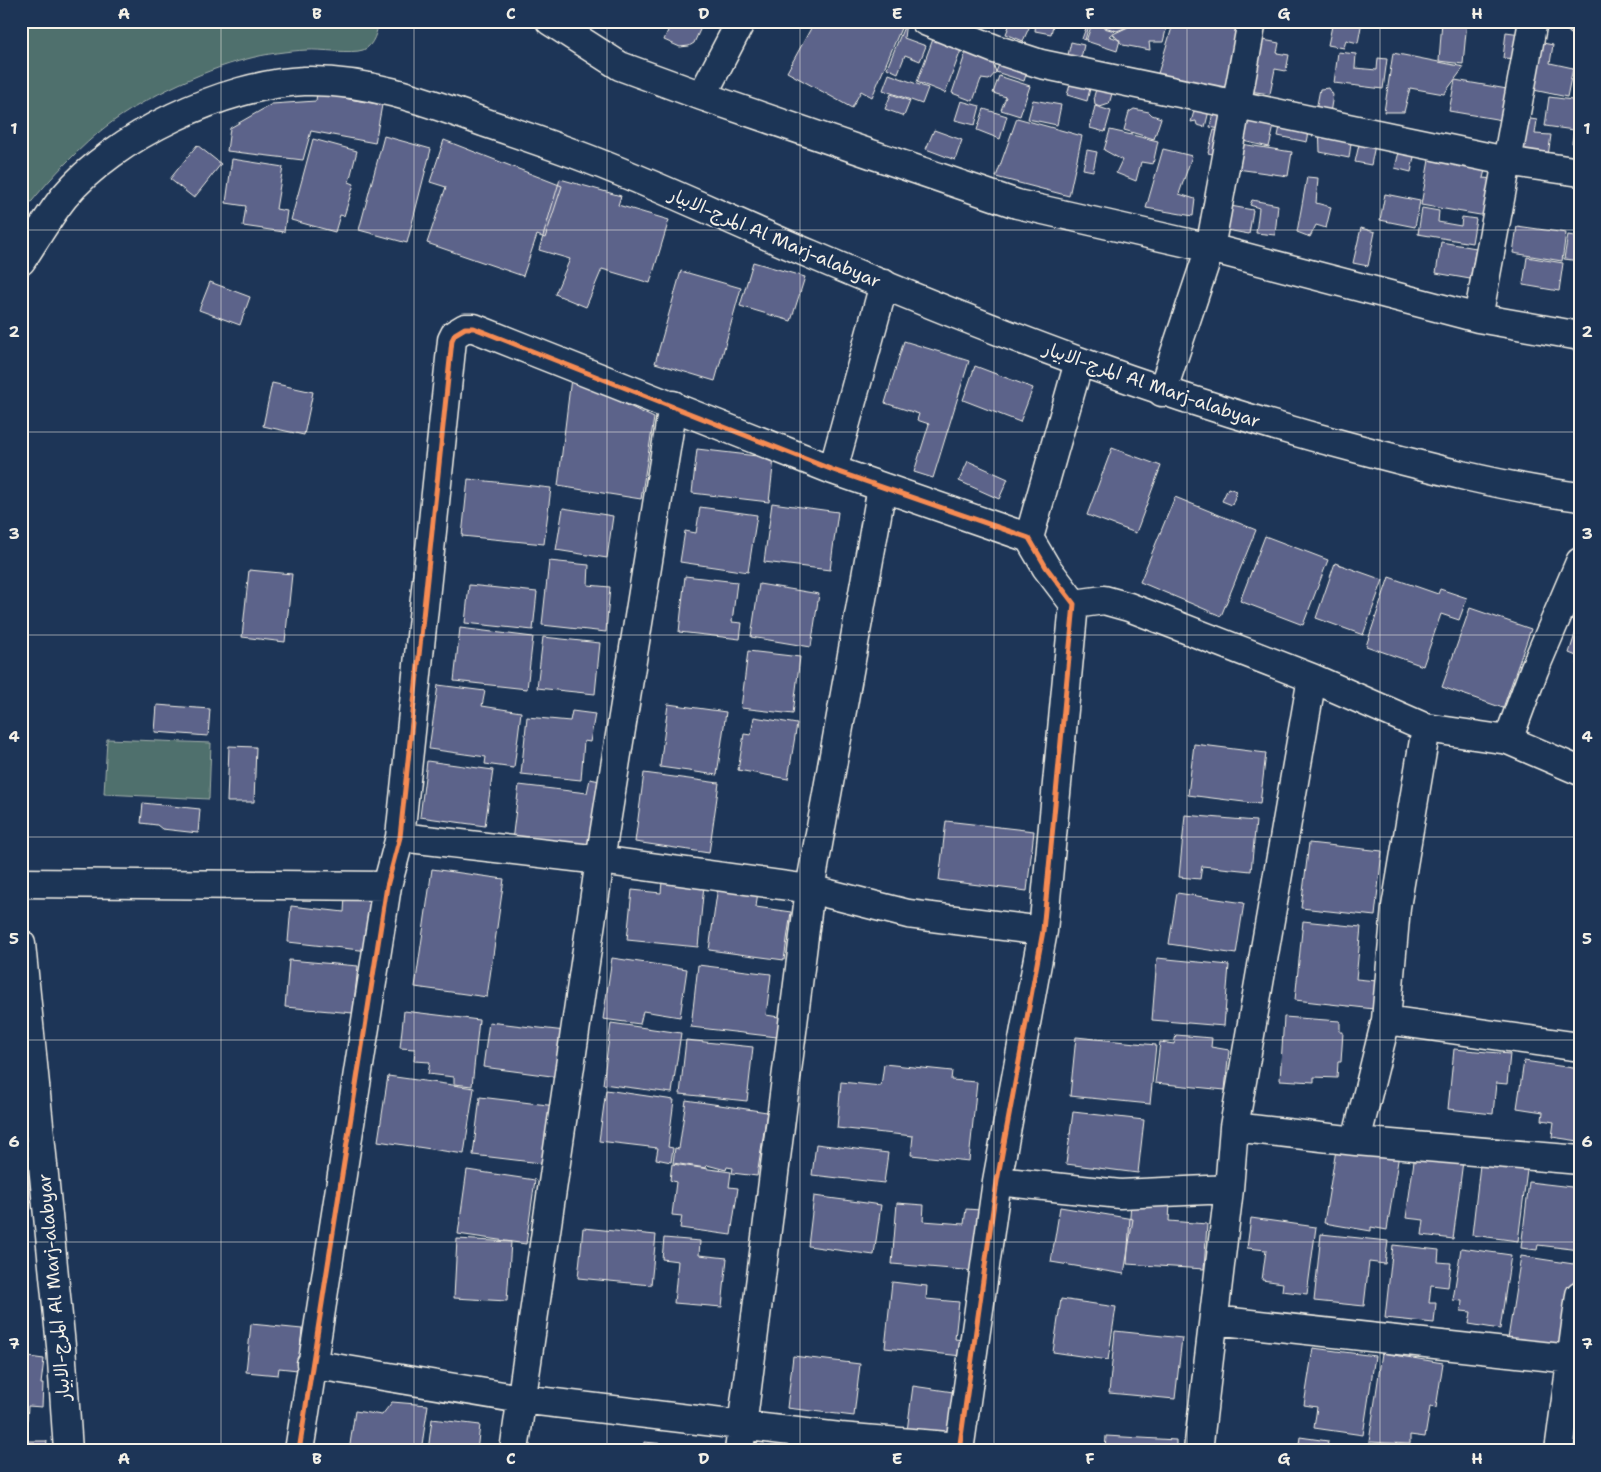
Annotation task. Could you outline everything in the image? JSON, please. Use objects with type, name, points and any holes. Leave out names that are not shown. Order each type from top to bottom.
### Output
[{"type":"street","points":[[702,96],[741,21]]},
{"type":"street","points":[[924,21],[995,49],[1041,64],[1506,161],[1580,172]]},
{"type":"street","points":[[1162,392],[1210,248],[1235,103],[1252,21]]},
{"type":"street","points":[[1478,318],[1533,21]]},
{"type":"street","points":[[556,22],[620,66],[1017,204],[1210,248],[1478,318],[1580,336]]},
{"type":"street","name":"المرج-الابيار Al Marj-alabyar","points":[[21,261],[65,196],[91,170],[129,142],[195,108],[233,94],[285,83],[309,81],[363,86],[418,99],[576,154],[884,284],[1080,362],[1162,392],[1292,432],[1474,479],[1528,490],[1580,497]]},
{"type":"street","points":[[833,470],[884,284]]},
{"type":"street","points":[[299,1451],[311,1364],[387,886],[400,837],[455,334],[466,328],[474,328],[673,405],[833,470],[1029,538],[1046,566],[1074,604],[1043,931],[997,1181],[959,1449],[740,1438],[311,1364]]},
{"type":"street","points":[[1029,538],[1080,362]]},
{"type":"street","points":[[514,1451],[600,860],[673,405]]},
{"type":"street","points":[[740,1438],[810,889],[882,487]]},
{"type":"street","points":[[1508,740],[1534,670],[1580,562]]},
{"type":"street","points":[[1074,604],[1104,600],[1129,606],[1312,678],[1426,728],[1508,740],[1580,771]]},
{"type":"street","points":[[1198,1451],[1230,1189],[1234,1127],[1312,678]]},
{"type":"street","points":[[1356,1141],[1386,1020],[1396,907],[1426,728]]},
{"type":"street","points":[[400,837],[600,860],[810,889],[908,914],[1043,931]]},
{"type":"street","points":[[21,883],[387,886]]},
{"type":"street","name":"المرج-الابيار Al Marj-alabyar","points":[[21,944],[61,1346],[68,1451]]},
{"type":"street","points":[[1386,1020],[1580,1047]]},
{"type":"street","points":[[1234,1127],[1356,1141],[1580,1160]]},
{"type":"street","points":[[997,1181],[1120,1194],[1230,1189]]},
{"type":"street","points":[[1558,1451],[1576,1360],[1580,1295]]},
{"type":"street","points":[[1214,1320],[1576,1360]]},
{"type":"green space","points":[[23,21],[379,21],[372,42],[363,50],[351,52],[299,50],[254,57],[189,79],[149,99],[130,110],[87,142],[57,172],[21,215]]},
{"type":"green space","points":[[107,739],[211,743],[209,799],[104,794]]},
{"type":"building","points":[[672,21],[703,23],[694,43],[689,46],[680,47],[664,40]]},
{"type":"building","points":[[815,21],[904,21],[872,97],[861,91],[852,108],[787,72]]},
{"type":"building","points":[[1011,21],[1032,21],[1023,41],[1006,34]]},
{"type":"building","points":[[1036,21],[1054,21],[1051,34],[1035,31]]},
{"type":"building","points":[[1065,21],[1090,21],[1085,40],[1082,39],[1086,28]]},
{"type":"building","points":[[1093,21],[1106,21],[1104,28],[1115,31],[1109,36],[1120,40],[1117,51],[1086,41]]},
{"type":"building","points":[[1106,21],[1130,21],[1127,27],[1117,31],[1105,27]]},
{"type":"building","points":[[1130,21],[1168,22],[1163,42],[1149,42],[1150,50],[1123,45],[1113,34],[1128,27]]},
{"type":"building","points":[[1174,21],[1246,21],[1231,89],[1156,80]]},
{"type":"building","points":[[1333,21],[1362,21],[1358,43],[1346,40],[1344,48],[1328,45]]},
{"type":"building","points":[[1442,21],[1467,21],[1463,64],[1439,61]]},
{"type":"building","points":[[906,22],[904,38],[926,46],[920,61],[905,55],[898,73],[887,68]]},
{"type":"building","points":[[936,31],[964,42],[945,93],[917,82]]},
{"type":"building","points":[[1506,32],[1521,34],[1518,59],[1503,58]]},
{"type":"building","points":[[1258,39],[1279,43],[1277,53],[1289,55],[1286,71],[1275,69],[1270,94],[1249,91]]},
{"type":"building","points":[[1071,42],[1084,45],[1081,58],[1068,55]]},
{"type":"building","points":[[1538,42],[1553,45],[1550,63],[1573,68],[1567,97],[1529,89]]},
{"type":"building","points":[[968,46],[989,52],[996,72],[989,80],[981,79],[973,101],[952,93]]},
{"type":"building","points":[[1338,52],[1356,54],[1355,68],[1377,70],[1378,58],[1387,59],[1383,89],[1334,83]]},
{"type":"building","points":[[1393,53],[1464,67],[1444,94],[1410,88],[1404,112],[1384,112]]},
{"type":"building","points":[[1002,57],[1029,65],[1024,81],[996,72]]},
{"type":"building","points":[[1074,71],[1093,76],[1087,101],[1067,95]]},
{"type":"building","points":[[889,74],[928,88],[922,104],[883,90]]},
{"type":"building","points":[[999,76],[1030,86],[1020,116],[1001,110],[1006,97],[993,93]]},
{"type":"building","points":[[1455,80],[1507,89],[1502,120],[1449,111]]},
{"type":"building","points":[[1098,82],[1114,87],[1109,104],[1100,107],[1095,105],[1094,96]]},
{"type":"building","points":[[1329,88],[1333,95],[1330,113],[1316,110],[1320,89]]},
{"type":"building","points":[[317,93],[382,105],[375,143],[311,131],[303,160],[227,151],[230,128],[272,104],[316,101]]},
{"type":"building","points":[[891,94],[910,101],[904,116],[885,109]]},
{"type":"building","points":[[1549,97],[1580,101],[1580,144],[1572,143],[1574,130],[1545,126]]},
{"type":"building","points":[[1033,100],[1061,105],[1057,125],[1028,119]]},
{"type":"building","points":[[961,101],[980,106],[975,125],[955,120]]},
{"type":"building","points":[[1196,104],[1210,107],[1205,127],[1197,125],[1196,121],[1191,122]]},
{"type":"building","points":[[1095,106],[1111,111],[1105,132],[1090,128]]},
{"type":"building","points":[[1214,107],[1233,110],[1229,131],[1210,127]]},
{"type":"building","points":[[984,109],[1007,116],[1000,139],[977,130]]},
{"type":"building","points":[[1134,109],[1149,112],[1161,118],[1154,139],[1124,130],[1129,112]]},
{"type":"building","points":[[1248,113],[1275,122],[1269,147],[1243,141]]},
{"type":"building","points":[[1282,117],[1311,123],[1307,142],[1278,136]]},
{"type":"building","points":[[1017,118],[1082,136],[1069,196],[996,177]]},
{"type":"building","points":[[1524,118],[1537,120],[1535,134],[1551,135],[1548,156],[1520,153]]},
{"type":"building","points":[[1319,124],[1352,136],[1349,158],[1320,152]]},
{"type":"building","points":[[934,130],[962,140],[955,160],[926,149]]},
{"type":"building","points":[[1110,130],[1158,141],[1153,164],[1141,162],[1136,181],[1116,173],[1122,160],[1104,150]]},
{"type":"building","points":[[1214,130],[1227,132],[1222,156],[1208,153]]},
{"type":"building","points":[[384,136],[431,149],[407,243],[359,230]]},
{"type":"building","points":[[1361,136],[1376,140],[1371,165],[1355,162]]},
{"type":"building","points":[[313,139],[357,151],[349,182],[354,184],[344,216],[340,215],[335,232],[291,220]]},
{"type":"building","points":[[444,140],[562,186],[545,238],[537,235],[523,276],[427,243],[446,187],[430,182]]},
{"type":"building","points":[[1241,144],[1292,152],[1288,176],[1237,169]]},
{"type":"building","points":[[1401,144],[1416,147],[1411,172],[1395,168]]},
{"type":"building","points":[[197,145],[221,164],[194,198],[170,179]]},
{"type":"building","points":[[1163,149],[1192,156],[1179,194],[1195,199],[1193,216],[1146,208]]},
{"type":"building","points":[[1087,150],[1097,152],[1093,171],[1083,169]]},
{"type":"building","points":[[232,159],[283,167],[276,209],[287,211],[284,232],[243,226],[246,206],[226,203]]},
{"type":"building","points":[[1429,160],[1485,170],[1483,178],[1493,179],[1486,216],[1421,205]]},
{"type":"building","points":[[1307,177],[1318,178],[1316,203],[1331,207],[1326,228],[1316,225],[1310,237],[1297,232]]},
{"type":"building","points":[[560,179],[621,196],[618,205],[669,220],[650,283],[602,269],[586,307],[555,294],[570,259],[539,250]]},
{"type":"building","points":[[1385,194],[1420,201],[1415,227],[1380,220]]},
{"type":"building","points":[[1252,200],[1278,205],[1275,235],[1256,233],[1259,208],[1250,205]]},
{"type":"building","points":[[1225,205],[1253,210],[1249,234],[1221,229]]},
{"type":"building","points":[[1422,208],[1439,211],[1438,222],[1461,226],[1462,217],[1476,219],[1472,243],[1418,234]]},
{"type":"building","points":[[1517,226],[1566,233],[1562,261],[1513,253]]},
{"type":"building","points":[[1361,228],[1375,232],[1368,266],[1353,263]]},
{"type":"building","points":[[1568,235],[1580,237],[1580,261],[1564,259]]},
{"type":"building","points":[[1441,242],[1476,248],[1470,279],[1436,273]]},
{"type":"building","points":[[1527,257],[1563,263],[1559,291],[1523,285]]},
{"type":"building","points":[[753,262],[805,277],[791,321],[740,306]]},
{"type":"building","points":[[681,271],[741,288],[715,381],[655,363]]},
{"type":"building","points":[[210,282],[250,297],[240,325],[199,310]]},
{"type":"building","points":[[1578,282],[1580,282],[1580,297],[1575,296]]},
{"type":"building","points":[[904,341],[969,361],[933,478],[914,472],[929,424],[917,420],[919,414],[885,403]]},
{"type":"building","points":[[975,366],[1033,388],[1020,422],[963,400]]},
{"type":"building","points":[[571,378],[654,418],[641,499],[558,486]]},
{"type":"building","points":[[272,383],[313,392],[304,435],[263,426]]},
{"type":"building","points":[[1112,448],[1161,466],[1136,533],[1087,515]]},
{"type":"building","points":[[697,449],[774,458],[769,502],[692,493]]},
{"type":"building","points":[[968,461],[1008,479],[999,499],[959,481]]},
{"type":"building","points":[[468,479],[551,488],[544,544],[462,536]]},
{"type":"building","points":[[1228,488],[1237,491],[1232,505],[1222,501]]},
{"type":"building","points":[[1175,497],[1256,530],[1221,616],[1140,582]]},
{"type":"building","points":[[772,503],[838,512],[830,570],[764,562]]},
{"type":"building","points":[[700,507],[757,515],[748,572],[680,562],[685,531],[696,533]]},
{"type":"building","points":[[563,508],[613,516],[607,558],[556,550]]},
{"type":"building","points":[[1265,536],[1328,560],[1303,625],[1240,601]]},
{"type":"building","points":[[549,561],[589,565],[588,585],[610,587],[606,632],[542,625]]},
{"type":"building","points":[[1335,563],[1383,580],[1363,635],[1316,618]]},
{"type":"building","points":[[249,570],[292,574],[285,642],[242,637]]},
{"type":"building","points":[[685,576],[737,582],[732,622],[742,623],[740,639],[679,632]]},
{"type":"building","points":[[1389,577],[1438,594],[1440,589],[1467,598],[1459,620],[1441,614],[1423,666],[1366,646]]},
{"type":"building","points":[[759,584],[819,594],[811,647],[751,637]]},
{"type":"building","points":[[469,585],[537,592],[533,630],[465,623]]},
{"type":"building","points":[[1470,608],[1531,629],[1503,708],[1442,687]]},
{"type":"building","points":[[1580,619],[1580,665],[1577,664],[1579,657],[1569,653]]},
{"type":"building","points":[[460,628],[533,637],[527,689],[454,681]]},
{"type":"building","points":[[543,637],[600,643],[595,694],[537,688]]},
{"type":"building","points":[[748,651],[800,657],[793,714],[741,708]]},
{"type":"building","points":[[438,685],[485,691],[482,706],[521,712],[514,768],[485,764],[486,757],[429,749]]},
{"type":"building","points":[[668,704],[726,712],[717,775],[660,767]]},
{"type":"building","points":[[157,705],[210,709],[208,736],[155,732]]},
{"type":"building","points":[[572,711],[595,714],[590,742],[584,741],[581,780],[521,774],[527,717],[570,721]]},
{"type":"building","points":[[754,717],[797,724],[788,779],[738,770],[744,734],[751,735]]},
{"type":"building","points":[[1194,744],[1266,753],[1260,804],[1188,795]]},
{"type":"building","points":[[229,746],[256,747],[254,802],[227,802]]},
{"type":"building","points":[[427,761],[493,770],[485,826],[420,817]]},
{"type":"building","points":[[644,773],[719,783],[709,853],[635,842]]},
{"type":"building","points":[[590,779],[605,782],[589,850],[512,841],[519,785],[587,793]]},
{"type":"building","points":[[143,803],[200,809],[198,833],[162,829],[157,825],[141,823]]},
{"type":"building","points":[[1185,815],[1256,821],[1251,871],[1202,866],[1200,879],[1179,877]]},
{"type":"building","points":[[946,821],[1034,831],[1027,891],[939,880]]},
{"type":"building","points":[[1309,843],[1382,851],[1375,916],[1301,908]]},
{"type":"building","points":[[432,869],[504,879],[487,997],[415,987]]},
{"type":"building","points":[[662,881],[704,885],[698,947],[627,940],[632,890],[661,893]]},
{"type":"building","points":[[718,886],[758,891],[756,907],[791,912],[784,960],[709,950]]},
{"type":"building","points":[[1177,893],[1244,903],[1236,954],[1169,944]]},
{"type":"building","points":[[345,896],[375,899],[369,951],[288,942],[291,906],[344,912]]},
{"type":"building","points":[[1303,921],[1361,927],[1356,979],[1377,981],[1374,1009],[1295,1000]]},
{"type":"building","points":[[612,958],[687,969],[680,1017],[643,1011],[640,1024],[603,1019]]},
{"type":"building","points":[[1157,958],[1229,965],[1224,1026],[1152,1020]]},
{"type":"building","points":[[289,960],[358,966],[353,1013],[285,1007]]},
{"type":"building","points":[[698,965],[771,974],[766,1015],[779,1017],[777,1037],[691,1027]]},
{"type":"building","points":[[404,1011],[479,1020],[472,1086],[454,1084],[454,1077],[428,1074],[430,1062],[414,1061],[415,1049],[400,1048]]},
{"type":"building","points":[[1284,1017],[1340,1021],[1340,1032],[1343,1032],[1341,1062],[1338,1062],[1337,1078],[1314,1077],[1314,1082],[1280,1080]]},
{"type":"building","points":[[489,1022],[565,1031],[559,1077],[483,1067]]},
{"type":"building","points":[[611,1023],[681,1033],[672,1093],[603,1084]]},
{"type":"building","points":[[1176,1035],[1212,1038],[1211,1047],[1229,1050],[1225,1090],[1155,1083],[1160,1042],[1174,1044]]},
{"type":"building","points":[[1076,1037],[1156,1045],[1150,1104],[1070,1096]]},
{"type":"building","points":[[686,1040],[753,1047],[747,1101],[680,1094]]},
{"type":"building","points":[[1454,1049],[1510,1054],[1507,1084],[1496,1083],[1493,1114],[1448,1109]]},
{"type":"building","points":[[1524,1061],[1580,1069],[1579,1141],[1552,1137],[1554,1122],[1542,1120],[1543,1112],[1517,1108]]},
{"type":"building","points":[[884,1064],[952,1071],[951,1080],[977,1082],[969,1161],[911,1155],[913,1136],[837,1128],[841,1082],[881,1086]]},
{"type":"building","points":[[388,1076],[474,1088],[464,1154],[378,1141]]},
{"type":"building","points":[[606,1090],[674,1100],[668,1147],[673,1148],[671,1162],[656,1159],[658,1148],[599,1141]]},
{"type":"building","points":[[480,1097],[556,1106],[549,1164],[473,1155]]},
{"type":"building","points":[[686,1100],[767,1112],[757,1176],[732,1173],[733,1168],[727,1167],[726,1170],[707,1165],[706,1168],[673,1163],[675,1148],[679,1149]]},
{"type":"building","points":[[1073,1112],[1144,1120],[1138,1173],[1066,1164]]},
{"type":"building","points":[[21,1116],[28,1116],[31,1154],[21,1155]]},
{"type":"building","points":[[816,1144],[888,1153],[884,1183],[812,1175]]},
{"type":"building","points":[[1337,1144],[1399,1154],[1387,1230],[1371,1227],[1371,1231],[1324,1223]]},
{"type":"building","points":[[1415,1154],[1463,1161],[1453,1239],[1422,1235],[1424,1220],[1406,1218]]},
{"type":"building","points":[[21,1159],[29,1159],[29,1189],[39,1188],[39,1201],[21,1202]]},
{"type":"building","points":[[672,1164],[731,1172],[729,1187],[738,1188],[731,1235],[680,1228],[682,1216],[672,1215],[676,1182],[670,1180]]},
{"type":"building","points":[[1480,1165],[1527,1170],[1518,1241],[1472,1235]]},
{"type":"building","points":[[467,1170],[535,1180],[526,1244],[458,1234]]},
{"type":"building","points":[[1529,1182],[1580,1188],[1580,1250],[1538,1245],[1537,1250],[1521,1248]]},
{"type":"building","points":[[814,1196],[881,1205],[874,1255],[808,1246]]},
{"type":"building","points":[[1131,1201],[1170,1203],[1169,1221],[1207,1224],[1204,1269],[1127,1264]]},
{"type":"building","points":[[21,1202],[26,1202],[28,1287],[21,1287]]},
{"type":"building","points":[[897,1203],[924,1205],[923,1221],[964,1224],[966,1209],[981,1210],[976,1271],[892,1264]]},
{"type":"building","points":[[1060,1207],[1133,1219],[1124,1274],[1051,1262]]},
{"type":"building","points":[[1251,1218],[1316,1227],[1307,1294],[1282,1291],[1283,1283],[1262,1280],[1266,1250],[1247,1248]]},
{"type":"building","points":[[583,1228],[656,1235],[651,1285],[578,1278]]},
{"type":"building","points":[[1321,1234],[1388,1241],[1385,1264],[1369,1262],[1364,1306],[1314,1301]]},
{"type":"building","points":[[664,1238],[700,1241],[699,1255],[727,1258],[722,1307],[674,1303],[678,1261],[662,1259]]},
{"type":"building","points":[[457,1239],[511,1242],[507,1301],[454,1298]]},
{"type":"building","points":[[1393,1245],[1439,1250],[1438,1262],[1451,1263],[1448,1287],[1431,1285],[1429,1303],[1436,1303],[1434,1323],[1385,1318]]},
{"type":"building","points":[[1461,1248],[1511,1255],[1500,1329],[1469,1324],[1471,1312],[1461,1311],[1462,1301],[1453,1300]]},
{"type":"building","points":[[1521,1256],[1580,1265],[1566,1354],[1507,1345]]},
{"type":"building","points":[[892,1282],[927,1286],[926,1299],[959,1302],[955,1339],[964,1340],[962,1356],[885,1348]]},
{"type":"building","points":[[1061,1299],[1116,1307],[1108,1360],[1053,1352]]},
{"type":"building","points":[[251,1324],[302,1329],[298,1370],[279,1368],[278,1375],[246,1372]]},
{"type":"building","points":[[1115,1331],[1182,1338],[1175,1399],[1109,1393]]},
{"type":"building","points":[[21,1348],[29,1348],[29,1357],[44,1359],[41,1384],[43,1384],[42,1407],[28,1406],[27,1421],[21,1421]]},
{"type":"building","points":[[1313,1348],[1375,1356],[1363,1435],[1314,1428],[1317,1407],[1304,1405]]},
{"type":"building","points":[[1382,1353],[1443,1363],[1436,1408],[1430,1407],[1425,1437],[1410,1435],[1410,1444],[1369,1442]]},
{"type":"building","points":[[793,1356],[860,1364],[854,1416],[787,1408]]},
{"type":"building","points":[[913,1386],[960,1393],[954,1437],[907,1431]]},
{"type":"building","points":[[392,1402],[428,1405],[421,1451],[349,1451],[355,1411],[382,1415]]},
{"type":"building","points":[[432,1419],[480,1425],[477,1451],[428,1451]]},
{"type":"building","points":[[1106,1436],[1176,1440],[1176,1451],[1105,1451]]},
{"type":"building","points":[[1300,1437],[1328,1441],[1327,1451],[1298,1451]]},
{"type":"building","points":[[21,1441],[47,1441],[46,1451],[21,1451]]},
{"type":"building","points":[[644,1442],[698,1447],[698,1451],[643,1451]]},
{"type":"cycle path","points":[[299,1451],[387,886],[400,837],[452,340],[455,334],[465,328],[474,328],[833,470],[1029,538],[1046,567],[1074,604],[1043,931],[997,1181],[959,1451]]}]
